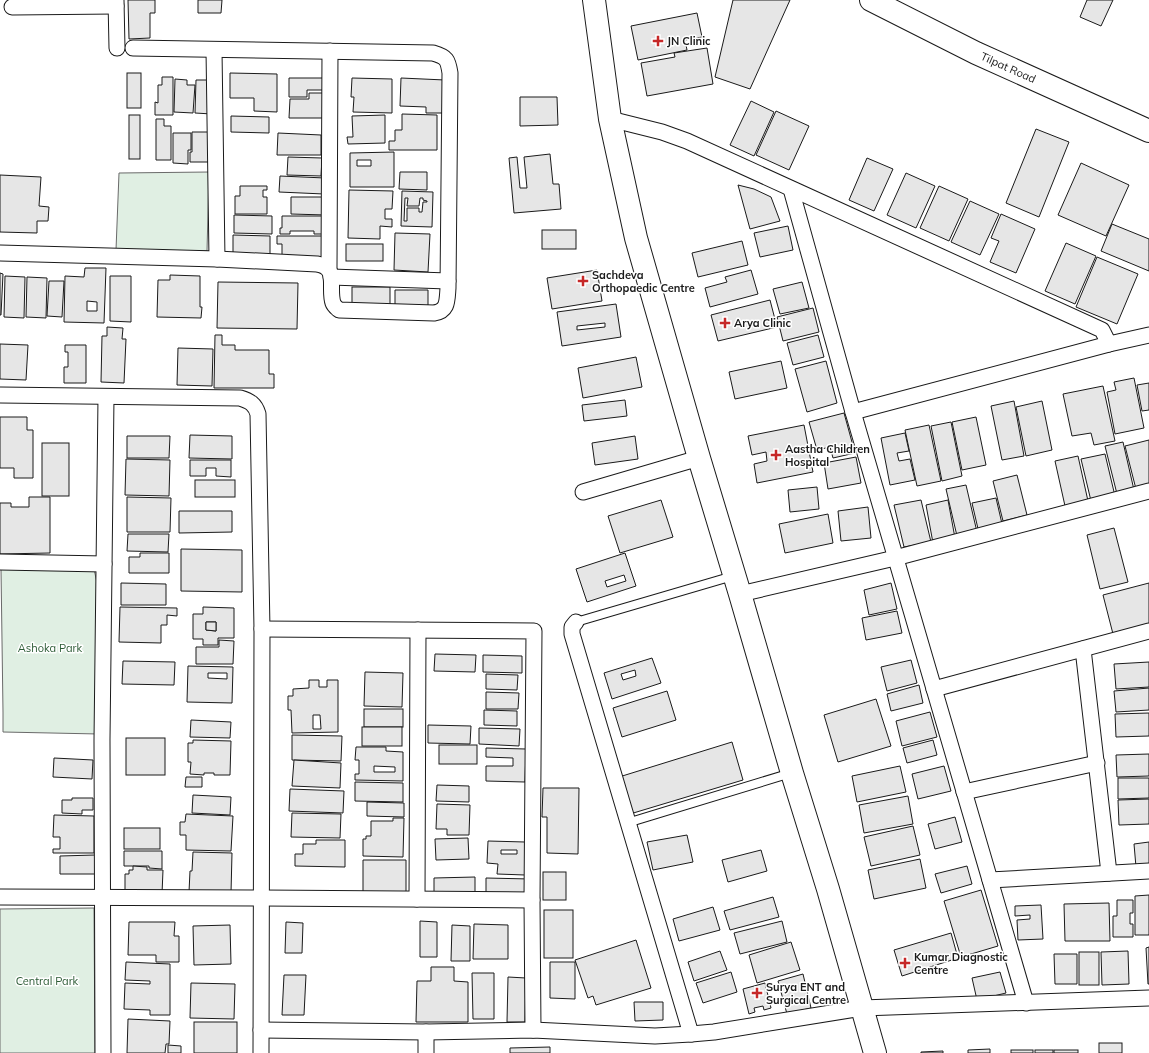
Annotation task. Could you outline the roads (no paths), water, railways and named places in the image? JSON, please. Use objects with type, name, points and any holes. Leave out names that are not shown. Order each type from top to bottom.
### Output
[{"type":"street","points":[[594,0],[610,119],[636,238],[699,458],[738,584],[875,1053]]},
{"type":"street","name":"Tilpat Road","points":[[872,0],[976,53],[1149,131]]},
{"type":"street","points":[[12,7],[116,3],[117,48]]},
{"type":"street","points":[[133,48],[433,53],[444,57],[448,62],[450,73],[448,281],[446,305],[440,312],[339,310],[334,304],[330,273],[330,52]]},
{"type":"street","points":[[214,50],[217,259]]},
{"type":"street","points":[[610,119],[662,132],[687,141],[1102,330],[1109,344]]},
{"type":"street","points":[[791,189],[895,558],[1026,1002]]},
{"type":"street","points":[[0,253],[217,259],[322,264],[330,273],[448,281]]},
{"type":"street","points":[[853,412],[1109,344],[1149,335]]},
{"type":"street","points":[[0,395],[240,398],[250,402],[256,407],[258,414],[262,629],[261,1053]]},
{"type":"street","points":[[103,1053],[102,740],[106,397]]},
{"type":"street","points":[[583,492],[699,458]]},
{"type":"street","points":[[738,584],[895,558],[1149,491]]},
{"type":"street","points":[[0,562],[104,564]]},
{"type":"street","points":[[576,622],[572,627],[572,634],[691,1034]]},
{"type":"street","points":[[262,629],[534,631],[532,900],[534,1030]]},
{"type":"street","points":[[417,899],[418,630]]},
{"type":"street","points":[[934,689],[1149,631]]},
{"type":"street","points":[[1084,649],[1109,873]]},
{"type":"street","points":[[964,792],[1097,763]]},
{"type":"street","points":[[990,880],[1149,871]]},
{"type":"street","points":[[0,897],[532,900]]},
{"type":"street","points":[[261,1030],[426,1032],[534,1030],[655,1036],[714,1032],[862,1008],[1149,998]]},
{"type":"street","points":[[426,1032],[426,1053]]},
{"type":"lane","points":[[576,622],[738,584]]},
{"type":"lane","points":[[627,823],[792,773]]},
{"type":"place","name":"JN Clinic","points":[[658,41]]},
{"type":"place","name":"Sachdeva Orthopaedic Centre","points":[[583,281]]},
{"type":"place","name":"Arya Clinic","points":[[725,323]]},
{"type":"place","name":"Aastha Children Hospital","points":[[776,455]]},
{"type":"place","name":"Kumar Diagnostic Centre","points":[[905,963]]},
{"type":"place","name":"Surya ENT and Surgical Centre","points":[[757,993]]},
{"type":"park label","name":"Ashoka Park","points":[[50,648]]},
{"type":"park label","name":"Central Park","points":[[47,981]]}]
